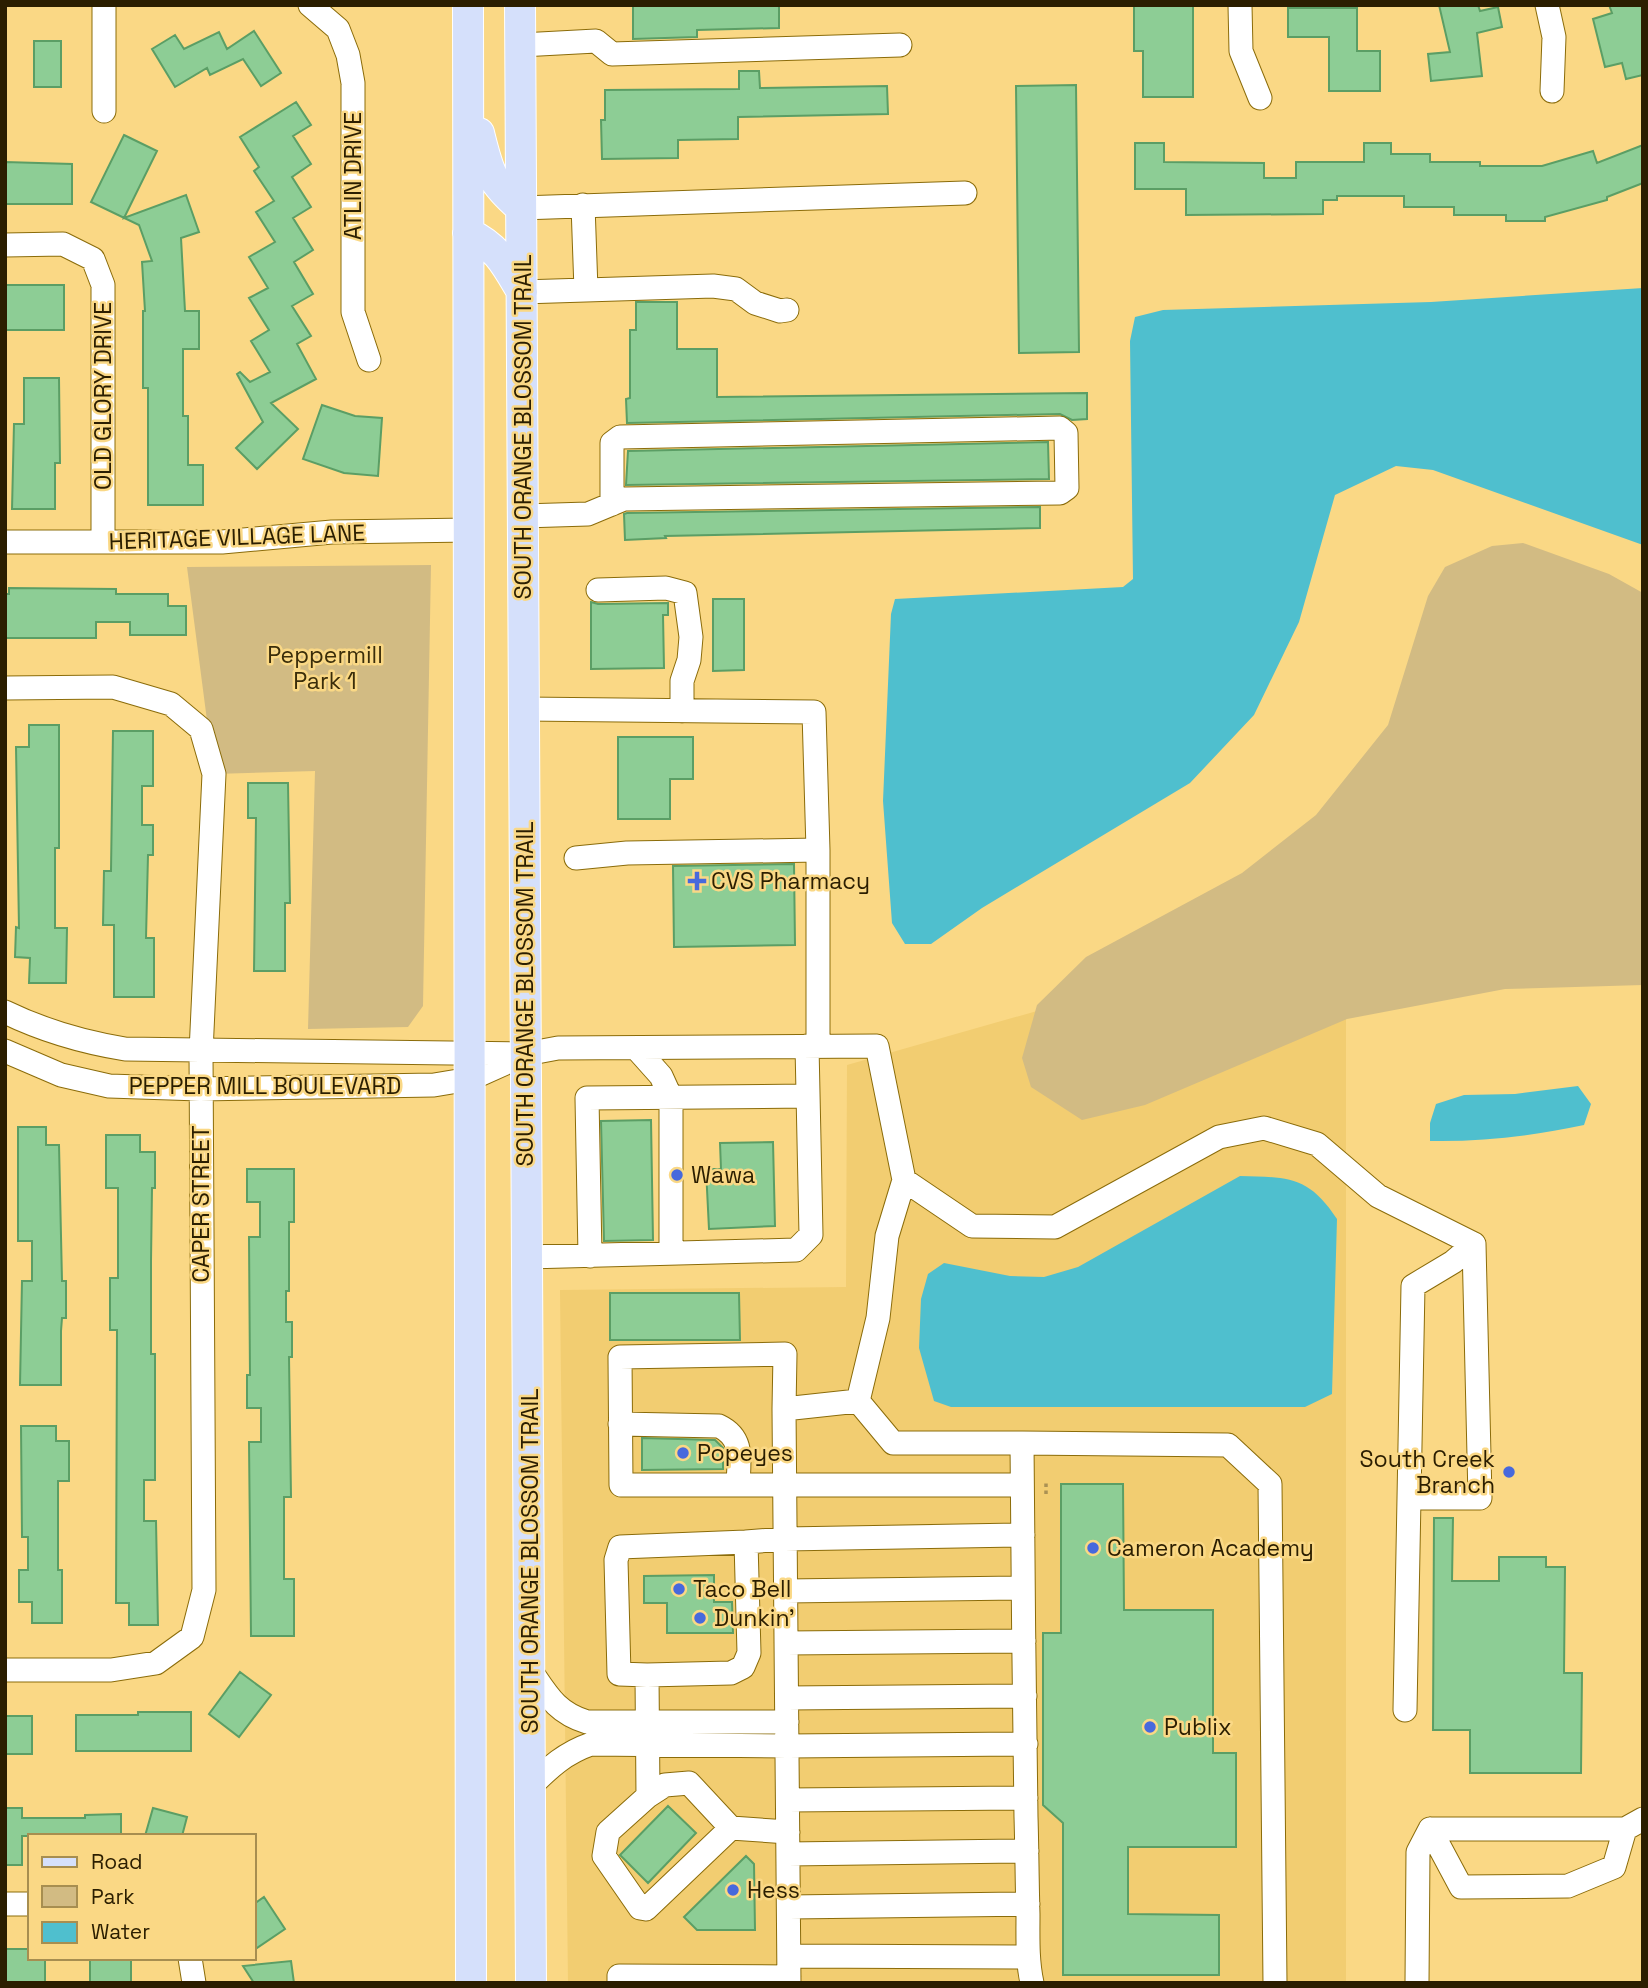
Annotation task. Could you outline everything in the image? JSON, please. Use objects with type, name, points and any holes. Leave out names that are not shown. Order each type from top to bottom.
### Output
[{"type":"main road","points":[[468,5],[471,1983]]},
{"type":"main road","name":"SOUTH ORANGE BLOSSOM TRAIL","points":[[520,5],[531,1983]]},
{"type":"main road","points":[[468,89],[488,169],[499,189],[521,208]]},
{"type":"main road","points":[[468,233],[486,242],[502,258],[522,292]]},
{"type":"street","points":[[104,5],[104,111]]},
{"type":"street","name":"ATLIN DRIVE","points":[[310,5],[338,29],[348,55],[353,83],[353,312],[369,360]]},
{"type":"street","points":[[1240,5],[1241,51],[1260,98]]},
{"type":"street","points":[[1547,5],[1554,37],[1552,91]]},
{"type":"street","points":[[521,45],[596,41],[612,54],[900,45]]},
{"type":"street","points":[[521,208],[965,193]]},
{"type":"street","points":[[583,205],[586,290]]},
{"type":"street","name":"OLD GLORY DRIVE","points":[[5,245],[63,244],[93,259],[103,285],[103,542]]},
{"type":"street","points":[[522,292],[713,286],[736,289],[755,303],[780,311],[787,310]]},
{"type":"street","points":[[523,516],[588,514],[612,504],[624,499],[1060,493],[1067,488],[1066,433],[1060,428],[620,437],[612,443],[612,504]]},
{"type":"street","name":"HERITAGE VILLAGE LANE","points":[[5,542],[222,542],[332,532],[470,530]]},
{"type":"street","points":[[598,590],[666,589],[685,593],[691,637],[689,660],[682,681],[682,711]]},
{"type":"street","name":"CAPER STREET","points":[[5,688],[113,687],[171,704],[201,729],[214,774],[200,1088],[204,1590],[192,1637],[156,1663],[111,1670],[5,1670]]},
{"type":"street","points":[[524,709],[814,712],[818,850],[818,986],[808,1096],[811,1235],[796,1250],[527,1256]]},
{"type":"street","points":[[576,858],[627,853],[818,850]]},
{"type":"street","name":"PEPPER MILL BOULEVARD","points":[[5,1012],[40,1029],[87,1043],[125,1049],[470,1066],[558,1048],[877,1046],[904,1180]]},
{"type":"street","points":[[636,1048],[661,1076],[671,1098],[671,1253]]},
{"type":"street","name":"PEPPER MILL BOULEVARD","points":[[5,1051],[61,1074],[109,1086],[200,1088],[433,1085],[470,1066]]},
{"type":"street","points":[[590,1256],[587,1098],[808,1096]]},
{"type":"street","points":[[858,1401],[878,1318],[887,1236],[904,1180],[972,1226],[1055,1227],[1219,1137],[1264,1128],[1317,1144],[1378,1196],[1474,1244]]},
{"type":"street","points":[[1405,1710],[1412,1286],[1453,1262],[1474,1244]]},
{"type":"street","points":[[1409,1498],[1480,1498],[1474,1244]]},
{"type":"street","points":[[789,1972],[788,1746],[786,1643],[786,1591],[785,1539],[785,1483],[784,1409],[785,1354],[620,1357],[621,1485],[785,1483],[1022,1485]]},
{"type":"street","points":[[784,1409],[858,1401]]},
{"type":"street","points":[[858,1401],[893,1443],[1227,1446],[1270,1484],[1275,1983]]},
{"type":"street","points":[[620,1424],[719,1426],[732,1432],[737,1443],[738,1484]]},
{"type":"street","points":[[1022,1443],[1028,1957],[1032,1983]]},
{"type":"street","points":[[747,1551],[749,1653],[743,1667],[731,1673],[619,1674],[616,1560],[620,1547],[747,1551],[785,1539],[1023,1535]]},
{"type":"street","points":[[786,1591],[1023,1588]]},
{"type":"street","points":[[786,1643],[1024,1641]]},
{"type":"street","points":[[531,1671],[550,1699],[568,1716],[587,1722],[787,1722]]},
{"type":"street","points":[[647,1675],[648,1796]]},
{"type":"street","points":[[787,1698],[1025,1696]]},
{"type":"street","points":[[531,1786],[556,1761],[571,1751],[591,1744],[1026,1744]]},
{"type":"street","points":[[731,1828],[646,1909],[640,1908],[604,1856],[608,1832],[648,1796],[665,1785],[689,1783],[731,1828],[788,1843],[1027,1851]]},
{"type":"street","points":[[788,1800],[1026,1798]]},
{"type":"street","points":[[1634,1824],[1614,1867],[1568,1886],[1461,1887],[1430,1829],[1634,1824]]},
{"type":"street","points":[[1417,1983],[1418,1852],[1430,1829]]},
{"type":"street","points":[[5,1905],[28,1904]]},
{"type":"street","points":[[789,1907],[1028,1904]]},
{"type":"street","points":[[619,1983],[619,1976],[738,1980],[789,1972],[1028,1957]]},
{"type":"street","points":[[190,1960],[194,1983]]},
{"type":"shaded area","points":[[1346,923],[1346,1983],[568,1983],[560,1290],[846,1287],[847,1065]]},
{"type":"green space","points":[[1523,543],[1609,574],[1643,593],[1643,985],[1505,989],[1347,1019],[1145,1105],[1082,1120],[1031,1087],[1022,1058],[1037,1005],[1086,957],[1242,873],[1316,815],[1388,725],[1428,596],[1445,567],[1492,546]]},
{"type":"green space","name":"Peppermill Park 1","points":[[431,565],[423,1006],[408,1027],[308,1029],[315,771],[214,774],[187,567]]},
{"type":"water","points":[[1643,288],[1643,545],[1433,470],[1396,466],[1335,495],[1299,622],[1254,715],[1190,783],[982,908],[931,944],[905,944],[892,923],[883,801],[891,614],[895,599],[1123,587],[1133,579],[1130,341],[1135,317],[1163,310],[1431,302]]},
{"type":"water","points":[[1578,1086],[1591,1104],[1584,1125],[1507,1138],[1430,1141],[1430,1123],[1436,1104],[1464,1095],[1515,1094]]},
{"type":"water","points":[[1240,1176],[1271,1177],[1296,1182],[1317,1194],[1337,1219],[1332,1394],[1305,1407],[951,1407],[934,1401],[919,1348],[921,1299],[928,1274],[944,1263],[1010,1276],[1044,1277],[1078,1267]]},
{"type":"building","points":[[633,5],[779,5],[779,28],[697,30],[697,37],[633,39]]},
{"type":"building","points":[[1134,5],[1193,5],[1193,97],[1143,97],[1143,51],[1134,51]]},
{"type":"building","points":[[1439,5],[1478,5],[1480,11],[1498,7],[1502,27],[1477,33],[1482,76],[1431,81],[1428,54],[1450,52]]},
{"type":"building","points":[[1609,5],[1643,5],[1643,75],[1626,79],[1622,63],[1605,67],[1593,19],[1612,13]]},
{"type":"building","points":[[1288,8],[1357,8],[1357,51],[1380,51],[1380,91],[1329,91],[1329,37],[1288,37]]},
{"type":"building","points":[[254,31],[281,73],[261,86],[243,59],[210,75],[207,68],[175,87],[152,49],[175,35],[184,49],[219,32],[227,49]]},
{"type":"building","points":[[34,41],[61,41],[61,87],[34,87]]},
{"type":"building","points":[[739,71],[759,71],[760,88],[887,86],[888,114],[738,117],[738,139],[678,140],[678,158],[602,159],[601,120],[605,120],[605,90],[739,89]]},
{"type":"building","points":[[1076,85],[1079,352],[1019,353],[1016,86]]},
{"type":"building","points":[[296,102],[311,125],[293,136],[311,164],[292,177],[311,207],[293,218],[313,250],[294,262],[313,294],[292,306],[311,336],[297,344],[316,379],[271,403],[298,429],[257,469],[236,448],[263,422],[237,374],[240,372],[250,382],[270,372],[251,341],[269,330],[249,298],[268,288],[249,257],[275,242],[256,212],[274,201],[254,171],[259,167],[240,137]]},
{"type":"building","points":[[124,135],[157,151],[124,218],[91,202]]},
{"type":"building","points":[[1135,143],[1164,143],[1164,162],[1264,163],[1264,178],[1296,178],[1296,162],[1364,162],[1364,143],[1391,143],[1391,154],[1430,154],[1430,162],[1480,162],[1480,166],[1542,166],[1593,151],[1597,163],[1643,145],[1643,183],[1607,197],[1607,200],[1545,217],[1545,221],[1506,221],[1506,215],[1454,215],[1454,207],[1404,207],[1404,196],[1337,196],[1337,200],[1323,200],[1323,214],[1186,215],[1186,189],[1135,189]]},
{"type":"building","points":[[5,162],[72,164],[72,204],[5,204]]},
{"type":"building","points":[[186,195],[199,232],[181,238],[185,311],[199,311],[199,349],[183,349],[183,416],[188,416],[188,465],[203,465],[203,505],[148,505],[148,388],[143,388],[145,311],[142,262],[152,261],[139,225],[124,218]]},
{"type":"building","points":[[5,285],[64,285],[64,330],[5,330]]},
{"type":"building","points":[[636,302],[677,302],[677,349],[717,349],[717,397],[1087,393],[1087,419],[1072,420],[1060,414],[627,423],[626,399],[630,398],[630,330],[636,330]]},
{"type":"building","points":[[24,378],[59,378],[60,463],[55,463],[55,509],[12,509],[14,424],[24,424]]},
{"type":"building","points":[[322,405],[355,416],[382,418],[378,476],[344,473],[303,459]]},
{"type":"building","points":[[1048,442],[1049,479],[626,485],[628,451]]},
{"type":"building","points":[[1040,507],[1040,528],[665,536],[666,538],[625,540],[624,514],[627,513]]},
{"type":"building","points":[[9,588],[116,589],[116,594],[168,594],[168,606],[186,606],[186,635],[130,635],[130,622],[96,622],[96,638],[5,638],[5,594],[9,594]]},
{"type":"building","points":[[713,599],[744,599],[744,670],[713,671]]},
{"type":"building","points":[[591,602],[668,603],[668,615],[663,615],[664,668],[591,669]]},
{"type":"building","points":[[29,725],[59,725],[59,848],[55,848],[55,928],[67,928],[66,983],[29,983],[30,958],[15,957],[16,927],[19,928],[16,747],[29,747]]},
{"type":"building","points":[[113,731],[153,731],[153,786],[142,786],[142,825],[153,825],[153,855],[148,855],[146,938],[154,938],[154,997],[114,997],[114,925],[103,925],[104,871],[111,871]]},
{"type":"building","points":[[618,737],[693,737],[693,779],[670,779],[670,819],[618,819]]},
{"type":"building","points":[[248,783],[288,783],[290,903],[285,903],[285,971],[254,971],[256,818],[248,818]]},
{"type":"building","name":"CVS Pharmacy","points":[[794,864],[795,945],[674,947],[673,866]]},
{"type":"building","points":[[651,1120],[653,1240],[604,1241],[601,1121]]},
{"type":"building","points":[[18,1127],[46,1127],[46,1145],[59,1145],[62,1281],[66,1281],[66,1318],[62,1318],[61,1331],[61,1385],[20,1385],[22,1281],[32,1281],[32,1241],[18,1241]]},
{"type":"building","points":[[106,1135],[140,1135],[140,1152],[155,1152],[155,1188],[152,1188],[151,1354],[155,1354],[155,1480],[144,1480],[144,1521],[156,1521],[158,1625],[129,1625],[129,1603],[116,1603],[117,1330],[110,1330],[110,1278],[118,1278],[118,1188],[106,1188]]},
{"type":"building","points":[[773,1142],[775,1226],[709,1229],[706,1169],[721,1169],[720,1143]]},
{"type":"building","points":[[247,1169],[294,1169],[294,1222],[289,1222],[289,1291],[286,1291],[286,1322],[292,1322],[292,1357],[289,1357],[291,1497],[284,1497],[284,1579],[294,1579],[294,1636],[251,1636],[249,1442],[261,1442],[261,1408],[247,1408],[247,1375],[250,1375],[249,1237],[260,1237],[260,1202],[247,1202]]},
{"type":"building","points":[[610,1293],[739,1293],[740,1340],[610,1340]]},
{"type":"building","points":[[21,1426],[56,1426],[56,1441],[69,1441],[69,1481],[58,1481],[58,1570],[62,1570],[62,1623],[32,1623],[32,1602],[19,1602],[19,1570],[28,1570],[28,1537],[22,1537]]},
{"type":"building","name":"Popeyes","points":[[642,1438],[715,1440],[723,1448],[723,1469],[642,1470]]},
{"type":"building","points":[[1061,1484],[1123,1484],[1124,1610],[1213,1610],[1213,1753],[1236,1753],[1236,1847],[1128,1847],[1128,1914],[1219,1915],[1219,1975],[1063,1975],[1063,1823],[1043,1805],[1043,1633],[1061,1633]]},
{"type":"building","points":[[1434,1518],[1453,1518],[1452,1581],[1499,1581],[1499,1557],[1546,1557],[1546,1567],[1565,1567],[1564,1673],[1582,1673],[1581,1773],[1470,1773],[1470,1730],[1433,1730]]},
{"type":"building","points":[[714,1575],[714,1602],[732,1602],[733,1633],[667,1633],[667,1603],[644,1603],[644,1576]]},
{"type":"building","points":[[240,1672],[271,1695],[239,1737],[209,1714]]},
{"type":"building","points":[[138,1712],[191,1712],[191,1751],[76,1751],[76,1715],[138,1715]]},
{"type":"building","points":[[5,1716],[32,1716],[32,1754],[5,1754]]},
{"type":"building","points":[[668,1806],[696,1833],[648,1883],[620,1855]]},
{"type":"building","points":[[5,1808],[22,1808],[22,1818],[85,1818],[85,1815],[121,1814],[121,1834],[22,1836],[22,1865],[5,1865]]},
{"type":"building","points":[[153,1808],[187,1817],[183,1834],[146,1834]]},
{"type":"building","name":"Hess","points":[[746,1856],[754,1864],[755,1930],[697,1930],[684,1917]]},
{"type":"building","points":[[264,1897],[285,1929],[256,1949],[256,1903]]},
{"type":"building","points":[[5,1949],[28,1949],[28,1960],[45,1960],[45,1983],[5,1983]]},
{"type":"building","points":[[90,1960],[131,1960],[131,1983],[90,1983]]},
{"type":"building","points":[[291,1961],[294,1983],[254,1983],[243,1966]]},
{"type":"place","name":"CVS Pharmacy","points":[[697,881]]},
{"type":"place","name":"Wawa","points":[[677,1175]]},
{"type":"place","name":"Popeyes","points":[[683,1453]]},
{"type":"place","name":"South Creek Branch","points":[[1509,1472]]},
{"type":"place","name":"Cameron Academy","points":[[1093,1548]]},
{"type":"place","name":"Taco Bell","points":[[679,1589]]},
{"type":"place","name":"Dunkin'","points":[[700,1618]]},
{"type":"place","name":"Publix","points":[[1150,1727]]},
{"type":"place","name":"Hess","points":[[733,1890]]}]
